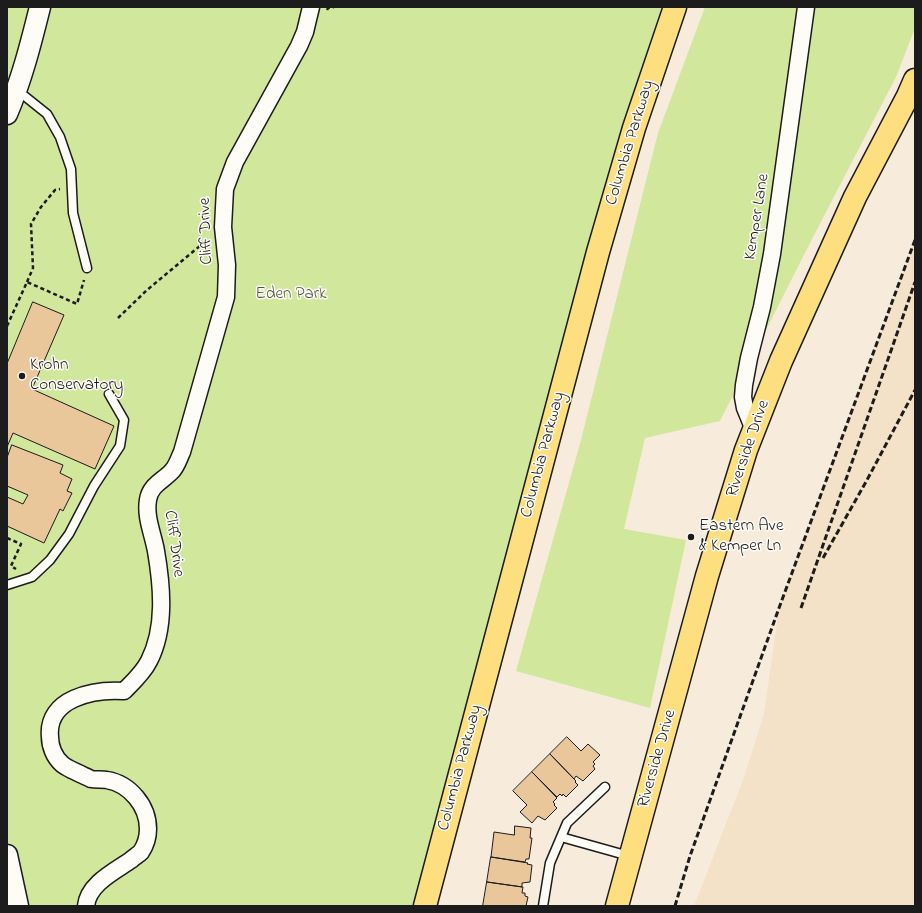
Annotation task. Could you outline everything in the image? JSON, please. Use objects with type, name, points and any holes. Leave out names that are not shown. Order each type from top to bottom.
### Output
[{"type":"main road","name":"Columbia Parkway","points":[[424,906],[598,252],[634,128],[675,7]]},
{"type":"main road","name":"Riverside Drive","points":[[617,906],[671,713],[707,576],[746,450],[781,361],[855,197],[915,80]]},
{"type":"street","points":[[7,114],[17,90],[31,45],[40,7]]},
{"type":"street","name":"Cliff Drive","points":[[86,906],[95,886],[140,852],[146,842],[148,831],[147,819],[144,808],[134,794],[122,786],[107,780],[92,779],[62,765],[50,744],[49,732],[51,720],[57,709],[75,698],[88,693],[109,690],[124,691],[135,681],[149,662],[155,648],[160,626],[160,593],[156,551],[147,511],[148,499],[152,487],[164,479],[174,469],[182,452],[226,297],[227,265],[223,227],[225,188],[233,169],[306,32],[311,7]]},
{"type":"street","name":"Kemper Lane","points":[[754,430],[745,408],[743,397],[744,385],[762,307],[772,254],[806,7]]},
{"type":"street","points":[[7,856],[18,906]]},
{"type":"lane","points":[[17,90],[47,114],[60,137],[71,169],[73,213],[87,268]]},
{"type":"lane","points":[[7,585],[32,577],[50,560],[69,534],[94,486],[120,446],[124,420],[109,394]]},
{"type":"lane","points":[[543,906],[550,863],[567,822],[605,787]]},
{"type":"lane","points":[[561,837],[630,856]]},
{"type":"path","points":[[7,326],[33,268],[31,224],[41,207],[55,190],[72,185]]},
{"type":"path","points":[[118,318],[148,290],[223,227]]},
{"type":"path","points":[[28,282],[77,304],[87,268]]},
{"type":"path","points":[[7,538],[21,544],[11,566],[32,577]]},
{"type":"shaded area","points":[[915,240],[915,906],[694,906],[743,780],[764,714],[779,608]]},
{"type":"green space","name":"Eden Park","points":[[7,7],[675,7],[425,906],[7,906]]},
{"type":"green space","points":[[705,7],[915,7],[915,28],[896,77],[720,421],[645,438],[624,529],[686,540],[650,708],[516,671],[581,440],[658,133]]},
{"type":"building","name":"Krohn Conservatory","points":[[33,302],[64,315],[32,389],[114,426],[95,469],[13,433],[7,447],[7,364]]},
{"type":"building","points":[[12,445],[63,465],[60,473],[72,479],[67,491],[72,493],[63,511],[60,509],[44,543],[7,526],[7,497],[23,504],[28,495],[7,486],[7,458]]},
{"type":"building","points":[[567,737],[581,751],[588,744],[600,755],[593,762],[595,764],[593,766],[595,769],[583,781],[576,776],[574,779],[550,754]]},
{"type":"building","points":[[550,754],[578,785],[566,797],[563,794],[562,796],[560,794],[557,797],[532,772]]},
{"type":"building","points":[[532,772],[557,798],[553,802],[557,808],[545,820],[538,816],[532,823],[520,812],[527,805],[513,791]]},
{"type":"building","points":[[515,826],[531,828],[530,838],[532,838],[529,859],[526,859],[525,862],[491,857],[494,832],[514,835]]},
{"type":"building","points":[[491,857],[532,865],[530,882],[522,883],[522,887],[487,882]]},
{"type":"building","points":[[487,882],[523,887],[522,893],[525,893],[525,896],[528,897],[526,906],[483,906]]},
{"type":"railway","points":[[675,906],[690,856],[779,608],[915,240]]},
{"type":"railway","points":[[801,608],[915,282]]},
{"type":"railway","points":[[823,558],[915,390]]},
{"type":"place","name":"Krohn Conservatory","points":[[22,376]]},
{"type":"place","name":"Eastern Ave & Kemper Ln","points":[[691,537]]}]
